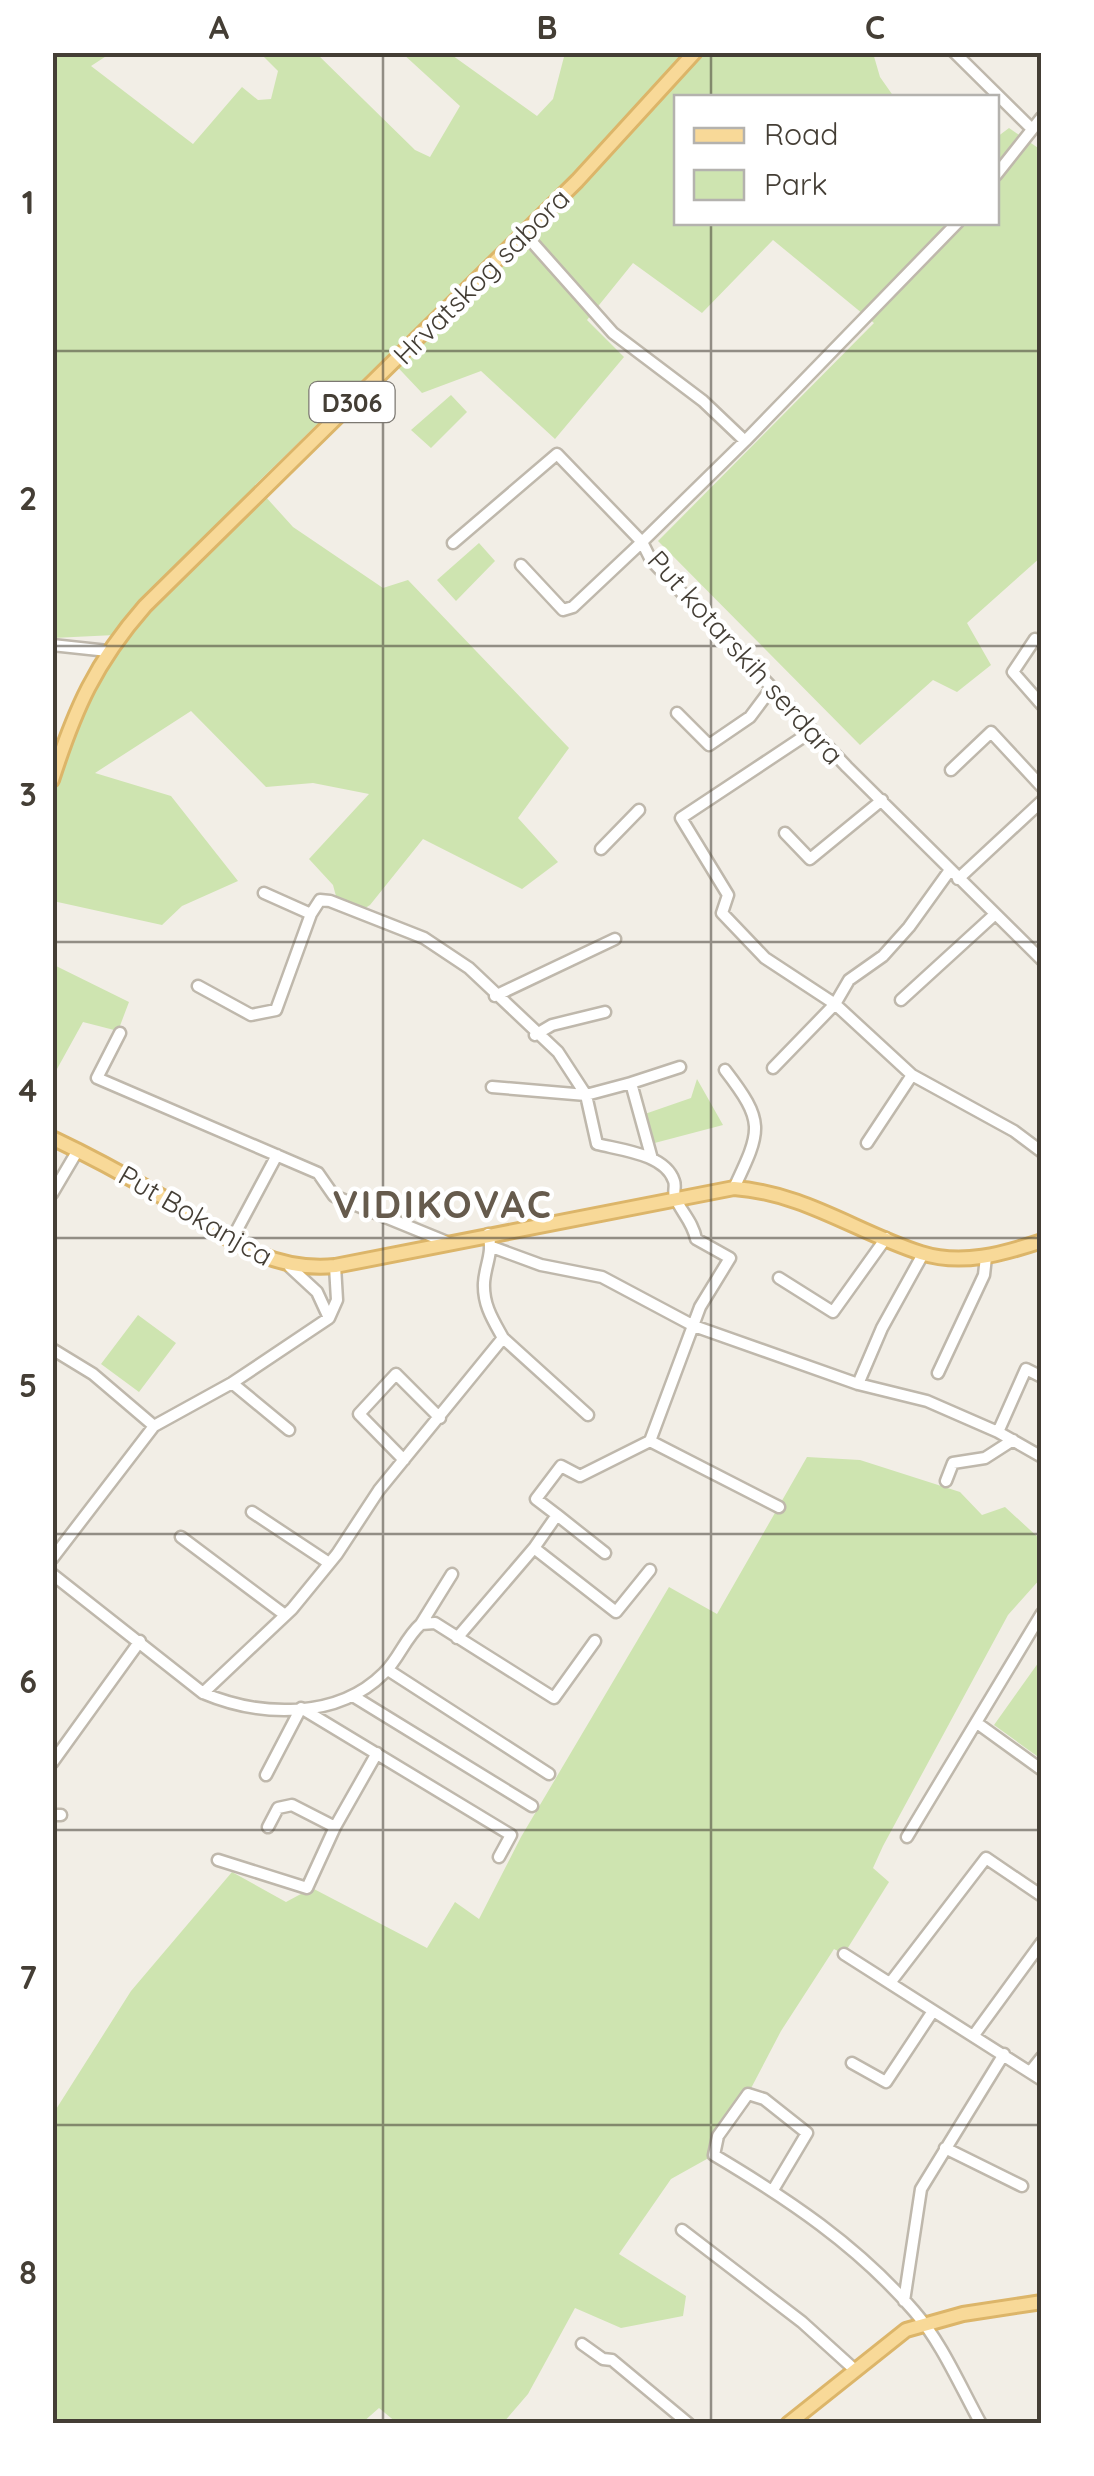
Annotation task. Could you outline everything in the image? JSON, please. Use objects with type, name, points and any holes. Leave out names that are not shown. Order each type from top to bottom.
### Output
[{"type":"main road","name":"Hrvatskog sabora","points":[[52,780],[75,709],[108,651],[186,564],[524,233],[695,52]]},
{"type":"main road","name":"Put Bokanjca","points":[[52,1138],[231,1241],[290,1267],[335,1266],[449,1243],[490,1240],[675,1196],[734,1188],[784,1194],[924,1254],[986,1258],[1042,1241]]},
{"type":"main road","points":[[788,2424],[906,2330],[1042,2302]]},
{"type":"street","points":[[954,52],[996,95]]},
{"type":"street","points":[[999,98],[1031,130]]},
{"type":"street","points":[[999,171],[1042,117]]},
{"type":"street","name":"Put kotarskih serdara","points":[[955,225],[642,542],[652,560],[772,690],[993,916],[1042,960]]},
{"type":"street","points":[[524,233],[613,333],[703,401],[745,441]]},
{"type":"street","points":[[453,543],[558,454],[642,542],[582,600],[563,610],[521,565]]},
{"type":"street","points":[[1035,639],[1013,672],[1042,705]]},
{"type":"street","points":[[52,645],[108,651]]},
{"type":"street","points":[[677,713],[709,745],[750,717],[772,690]]},
{"type":"street","points":[[812,731],[681,818],[728,895],[722,914],[756,948],[835,1004],[912,1075],[1014,1131],[1042,1152]]},
{"type":"street","points":[[950,770],[991,732],[1042,786]]},
{"type":"street","points":[[785,833],[810,859],[882,800]]},
{"type":"street","points":[[773,1068],[835,1004],[848,980],[883,956],[954,875],[1042,801]]},
{"type":"street","points":[[601,849],[639,810]]},
{"type":"street","points":[[264,893],[311,914]]},
{"type":"street","points":[[198,986],[250,1016],[276,1010],[311,914],[320,900],[424,938],[469,968],[535,1035],[558,1052],[586,1095],[597,1144],[652,1159],[674,1180],[675,1196],[694,1226],[696,1239],[730,1258],[694,1326],[650,1441],[580,1476],[561,1466],[536,1498],[604,1552]]},
{"type":"street","points":[[901,1000],[993,916]]},
{"type":"street","points":[[495,996],[614,939]]},
{"type":"street","points":[[535,1035],[552,1025],[605,1012]]},
{"type":"street","points":[[120,1033],[97,1078],[318,1174],[334,1196],[449,1243]]},
{"type":"street","points":[[492,1088],[586,1095],[680,1066]]},
{"type":"street","points":[[725,1070],[756,1114],[755,1140],[734,1188]]},
{"type":"street","points":[[867,1144],[912,1075]]},
{"type":"street","points":[[631,1082],[652,1159]]},
{"type":"street","points":[[52,1194],[78,1150]]},
{"type":"street","points":[[231,1241],[277,1155]]},
{"type":"street","points":[[779,1278],[833,1312],[886,1238]]},
{"type":"street","points":[[588,1415],[503,1338],[486,1308],[484,1281],[490,1240],[541,1265],[602,1277],[694,1326],[858,1384],[927,1401],[1041,1456]]},
{"type":"street","points":[[858,1384],[882,1328],[924,1254]]},
{"type":"street","points":[[938,1373],[984,1275],[986,1258]]},
{"type":"street","points":[[52,1559],[154,1426],[232,1383],[329,1318],[337,1300],[335,1266]]},
{"type":"street","points":[[290,1267],[317,1292],[329,1318]]},
{"type":"street","points":[[203,1693],[285,1615],[330,1563],[404,1460],[503,1338]]},
{"type":"street","points":[[52,1350],[93,1374],[154,1426]]},
{"type":"street","points":[[998,1432],[1026,1369],[1042,1377]]},
{"type":"street","points":[[404,1460],[360,1414],[396,1374],[440,1418]]},
{"type":"street","points":[[232,1383],[289,1430]]},
{"type":"street","points":[[946,1481],[953,1462],[985,1458],[1014,1440]]},
{"type":"street","points":[[650,1441],[779,1507]]},
{"type":"street","points":[[252,1512],[330,1563]]},
{"type":"street","points":[[457,1638],[557,1515]]},
{"type":"street","points":[[181,1537],[285,1615]]},
{"type":"street","points":[[534,1548],[616,1612],[650,1570]]},
{"type":"street","points":[[52,1574],[203,1693],[254,1710],[301,1708],[352,1696],[388,1670],[452,1574]]},
{"type":"street","points":[[907,1837],[1042,1613]]},
{"type":"street","points":[[421,1624],[435,1623],[554,1698],[595,1641]]},
{"type":"street","points":[[52,1763],[140,1641]]},
{"type":"street","points":[[388,1670],[549,1774]]},
{"type":"street","points":[[352,1696],[532,1806]]},
{"type":"street","points":[[301,1708],[510,1836],[499,1857]]},
{"type":"street","points":[[266,1776],[301,1708]]},
{"type":"street","points":[[977,1723],[1042,1770]]},
{"type":"street","points":[[218,1860],[306,1888],[377,1752]]},
{"type":"street","points":[[268,1827],[278,1808],[292,1806],[336,1827]]},
{"type":"street","points":[[890,1982],[986,1858],[1042,1896]]},
{"type":"street","points":[[974,2035],[1042,1942]]},
{"type":"street","points":[[844,1954],[1042,2080]]},
{"type":"street","points":[[852,2063],[886,2082],[933,2011]]},
{"type":"street","points":[[904,2301],[921,2189],[1004,2054]]},
{"type":"street","points":[[1030,2072],[1042,2058]]},
{"type":"street","points":[[773,2190],[807,2134],[764,2099],[748,2094],[718,2136],[714,2155],[832,2231],[904,2301],[924,2324],[981,2424]]},
{"type":"street","points":[[945,2148],[1022,2186]]},
{"type":"street","points":[[682,2230],[802,2322],[854,2370]]},
{"type":"street","points":[[582,2344],[612,2360],[689,2424]]},
{"type":"green space","points":[[53,53],[111,53],[91,66],[193,144],[242,87],[258,100],[271,99],[278,71],[260,53],[316,53],[415,150],[430,157],[460,106],[402,53],[449,53],[537,116],[553,99],[565,53],[873,53],[880,77],[893,95],[674,95],[674,225],[999,225],[999,136],[1009,128],[1041,150],[1041,557],[967,623],[991,665],[957,692],[933,680],[860,745],[658,541],[874,323],[773,240],[702,313],[633,263],[587,320],[624,357],[555,439],[481,371],[422,393],[387,356],[255,485],[293,527],[383,588],[408,580],[569,748],[518,818],[558,862],[522,889],[423,839],[370,905],[362,910],[337,900],[333,885],[309,859],[369,794],[313,783],[266,787],[191,711],[95,773],[171,796],[238,881],[182,906],[162,925],[53,901],[53,780],[115,635],[53,638]]},
{"type":"green space","points":[[451,395],[467,412],[431,448],[411,430]]},
{"type":"green space","points":[[479,543],[495,561],[456,601],[437,580]]},
{"type":"green space","points":[[52,964],[129,1002],[118,1031],[83,1022],[57,1069],[52,1068]]},
{"type":"green space","points":[[697,1079],[723,1125],[647,1145],[639,1116],[691,1098]]},
{"type":"green space","points":[[138,1315],[176,1343],[139,1392],[101,1364]]},
{"type":"green space","points":[[807,1457],[860,1460],[960,1492],[982,1515],[1005,1507],[1041,1540],[1041,1578],[1008,1615],[883,1846],[873,1868],[889,1882],[844,1954],[834,1949],[781,2031],[748,2094],[718,2136],[714,2155],[671,2179],[619,2254],[686,2296],[683,2316],[621,2328],[575,2308],[528,2394],[503,2423],[397,2423],[379,2408],[362,2423],[53,2424],[53,2114],[131,1991],[232,1872],[286,1902],[312,1888],[427,1948],[455,1902],[479,1919],[521,1837],[669,1587],[717,1614]]},
{"type":"green space","points":[[1041,1659],[1041,1759],[994,1725]]},
{"type":"district","name":"VIDIKOVAC","points":[[443,1204]]}]
